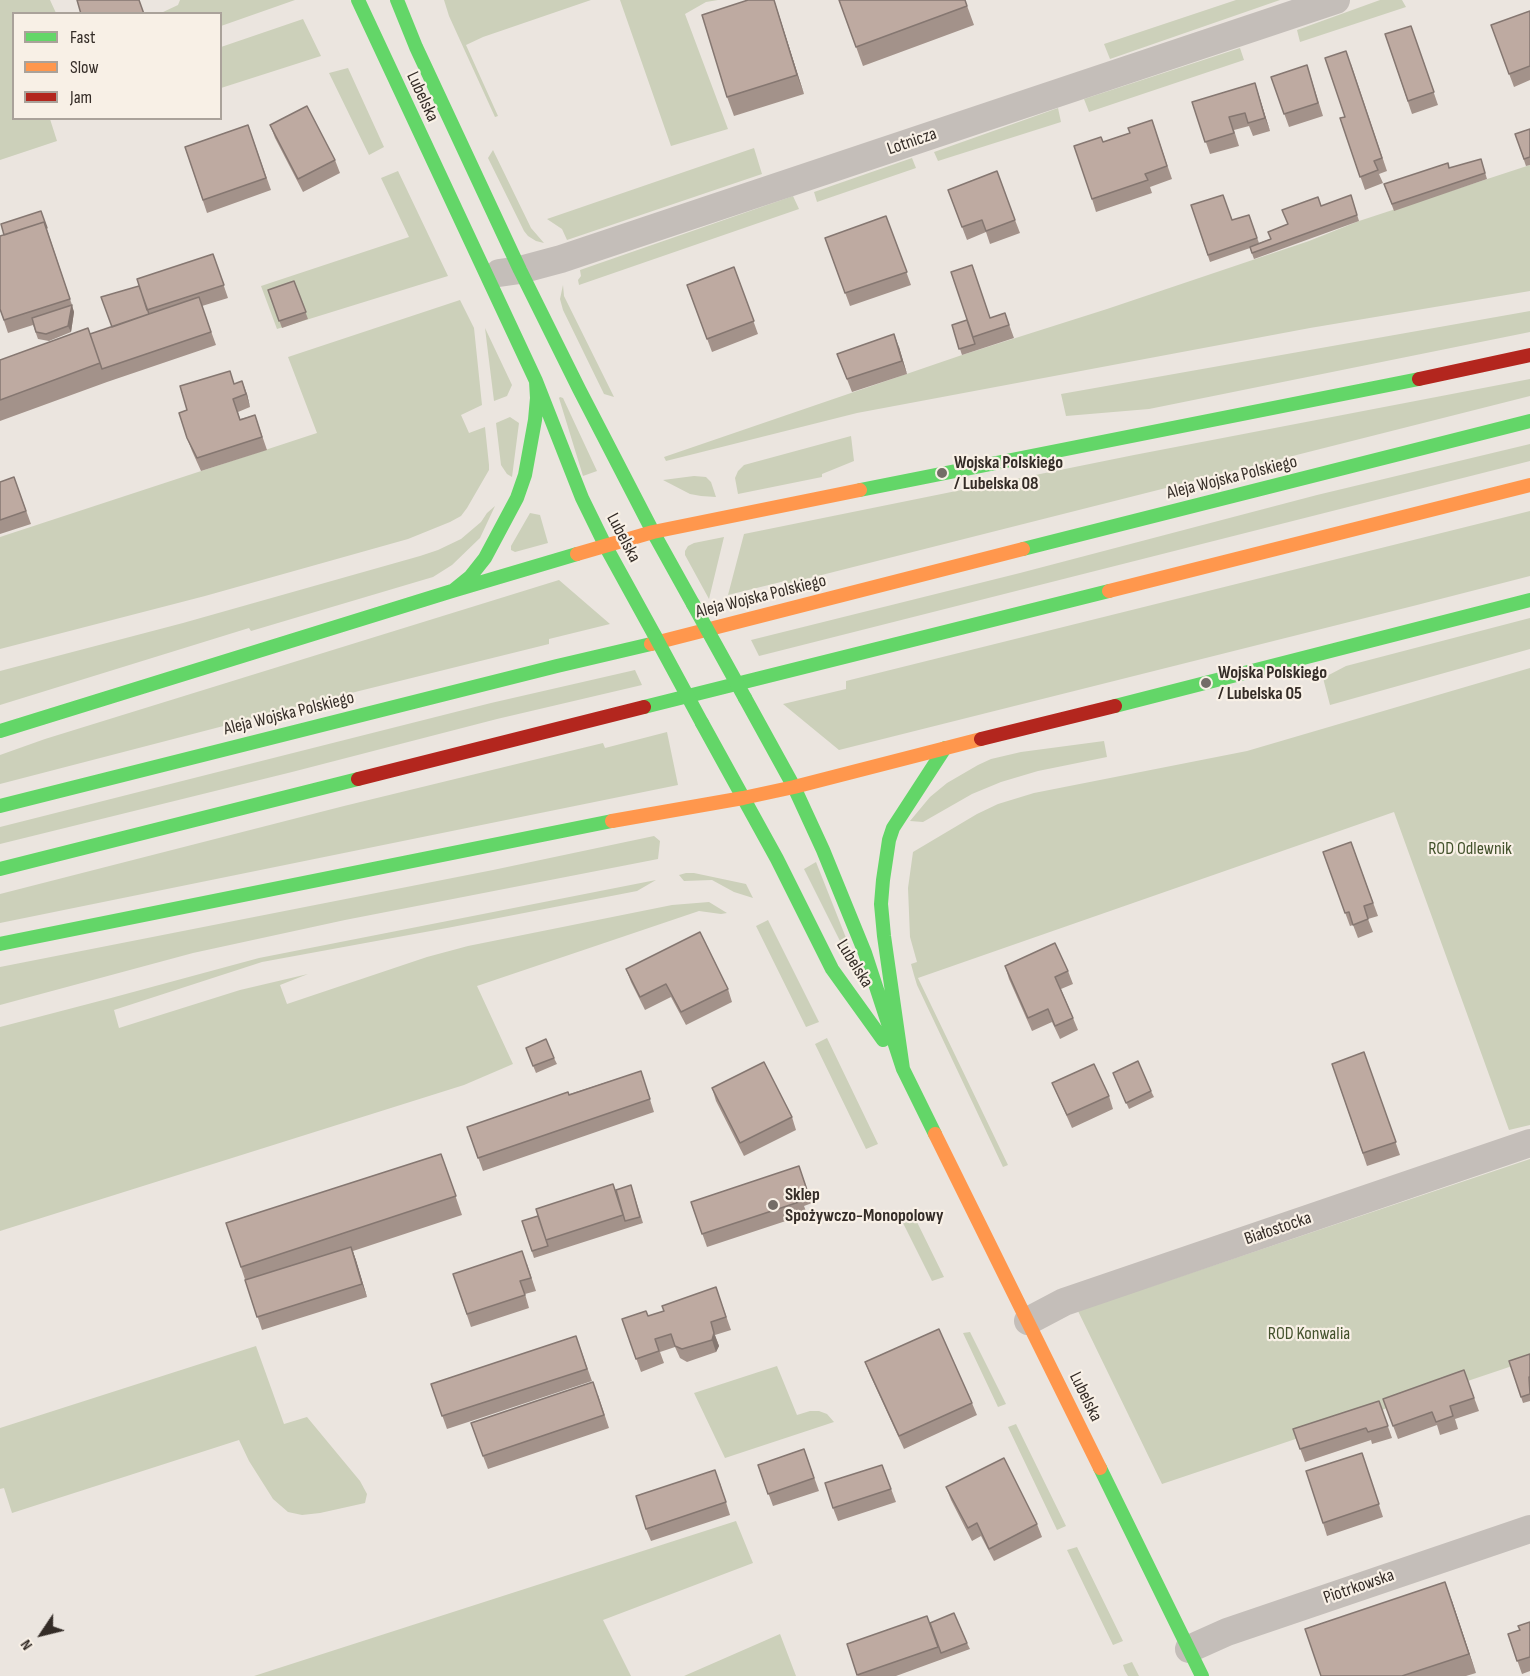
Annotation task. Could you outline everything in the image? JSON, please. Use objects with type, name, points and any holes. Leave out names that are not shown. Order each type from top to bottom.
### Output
[{"type":"main road","name":"Lubelska","points":[[358,0],[536,381],[582,498],[606,547],[777,859],[832,969],[903,1069]]},
{"type":"main road","name":"Lubelska","points":[[397,0],[416,47],[520,270],[579,389],[653,532],[813,825],[865,953],[903,1069],[1202,1676]]},
{"type":"main road","points":[[0,731],[452,591],[653,532],[1441,375],[1530,355]]},
{"type":"main road","points":[[452,591],[470,577],[492,548],[517,498],[525,475],[535,420],[536,381]]},
{"type":"main road","name":"Aleja Wojska Polskiego","points":[[0,806],[1530,422]]},
{"type":"main road","points":[[0,869],[1530,485]]},
{"type":"main road","points":[[0,944],[794,787],[1530,600]]},
{"type":"main road","points":[[903,1069],[884,936],[881,904],[883,880],[893,828],[945,748]]},
{"type":"street","name":"Lotnicza","points":[[487,275],[520,270],[561,259],[1336,0]]},
{"type":"street","name":"Białostocka","points":[[1028,1321],[1064,1302],[1530,1143]]},
{"type":"street","name":"Piotrkowska","points":[[1189,1648],[1227,1632],[1530,1529]]},
{"type":"green space","points":[[0,0],[50,0],[56,12],[12,12],[12,120],[50,120],[57,141],[0,160]]},
{"type":"green space","points":[[180,0],[295,0],[222,26],[222,12],[163,12],[178,5]]},
{"type":"green space","points":[[444,0],[591,0],[466,45],[498,116],[495,117],[449,16]]},
{"type":"green space","points":[[620,0],[718,0],[706,2],[685,14],[728,129],[671,146]]},
{"type":"green space","points":[[1236,0],[1280,0],[1110,59],[1104,44]]},
{"type":"green space","points":[[1380,0],[1402,0],[1406,7],[1300,42],[1297,30]]},
{"type":"green space","points":[[303,19],[321,56],[222,88],[222,47]]},
{"type":"green space","points":[[1240,48],[1244,60],[1089,112],[1084,99]]},
{"type":"green space","points":[[348,68],[384,147],[369,155],[329,73]]},
{"type":"green space","points":[[1058,108],[1061,122],[938,161],[934,152]]},
{"type":"green space","points":[[754,148],[762,174],[567,240],[562,229],[547,219]]},
{"type":"green space","points":[[493,150],[531,228],[544,243],[536,241],[524,231],[488,158]]},
{"type":"green space","points":[[912,158],[916,168],[817,202],[814,192]]},
{"type":"green space","points":[[1530,165],[1530,291],[1310,328],[857,413],[666,461],[664,457],[962,355],[1309,241],[1359,221]]},
{"type":"green space","points":[[398,171],[448,276],[277,329],[261,286],[409,237],[381,178]]},
{"type":"green space","points":[[793,196],[799,209],[579,285],[580,270]]},
{"type":"green space","points":[[563,285],[564,296],[614,397],[604,394],[563,310],[560,299]]},
{"type":"green space","points":[[460,300],[474,328],[482,405],[461,415],[469,433],[485,427],[489,465],[489,470],[461,516],[408,539],[205,596],[0,649],[0,537],[317,433],[288,357]]},
{"type":"green space","points":[[1530,311],[1530,332],[1149,409],[1066,416],[1061,394]]},
{"type":"green space","points":[[485,328],[512,385],[507,396],[494,401]]},
{"type":"green space","points":[[1530,379],[1530,396],[786,584],[785,581],[728,595],[744,534],[1134,455]]},
{"type":"green space","points":[[560,397],[563,398],[597,471],[583,476]]},
{"type":"green space","points":[[510,417],[519,423],[512,477],[501,465],[496,423]]},
{"type":"green space","points":[[851,436],[854,461],[822,474],[822,477],[738,494],[735,478],[744,465]]},
{"type":"green space","points":[[1530,444],[1530,461],[759,656],[751,640],[1020,573],[1317,495]]},
{"type":"green space","points":[[694,476],[706,477],[711,482],[716,497],[690,494],[663,480]]},
{"type":"green space","points":[[495,506],[480,538],[452,565],[433,577],[251,631],[249,628],[0,705],[0,671],[183,623],[438,550],[461,539]]},
{"type":"green space","points":[[1530,511],[1530,576],[839,750],[783,704],[846,689],[846,681]]},
{"type":"green space","points":[[530,513],[540,515],[548,543],[515,552],[511,550],[511,546]]},
{"type":"green space","points":[[724,537],[709,599],[685,551],[694,543]]},
{"type":"green space","points":[[559,580],[610,624],[549,639],[549,644],[0,784],[0,755],[45,739]]},
{"type":"green space","points":[[1530,618],[1530,649],[1330,705],[1323,678],[1346,666]]},
{"type":"green space","name":"ROD Odlewnik","points":[[1530,668],[1530,1125],[1509,1130],[1394,812],[918,978],[1008,1165],[1003,1167],[914,975],[911,964],[917,962],[910,937],[908,888],[913,852],[977,814],[998,804],[1034,793],[1247,751]]},
{"type":"green space","points":[[635,670],[642,685],[497,719],[0,844],[0,827],[491,703]]},
{"type":"green space","points":[[667,732],[678,785],[0,923],[0,894],[344,806],[603,743],[605,748]]},
{"type":"green space","points":[[1104,741],[1107,757],[1038,771],[1001,782],[972,794],[923,822],[910,821],[930,797],[947,783],[991,759],[1021,752]]},
{"type":"green space","points":[[654,836],[660,841],[658,859],[345,920],[193,953],[0,1005],[0,967]]},
{"type":"green space","points":[[816,862],[854,958],[849,959],[804,869]]},
{"type":"green space","points":[[686,873],[746,884],[753,898],[734,892],[712,880],[684,881],[679,875]]},
{"type":"green space","points":[[656,880],[637,891],[262,962],[114,1010],[119,1028],[240,990],[308,974],[280,985],[287,1004],[427,957],[468,946],[672,905],[709,902],[727,913],[699,911],[477,986],[513,1064],[464,1085],[0,1231],[0,1027],[259,958]]},
{"type":"green space","points":[[768,920],[819,1022],[806,1027],[756,926]]},
{"type":"green space","points":[[827,1038],[878,1144],[866,1149],[815,1044]]},
{"type":"green space","name":"ROD Konwalia","points":[[1530,1159],[1530,1360],[1162,1484],[1078,1311]]},
{"type":"green space","points":[[916,1220],[944,1277],[932,1281],[903,1223]]},
{"type":"green space","points":[[970,1332],[1006,1404],[998,1407],[963,1333]]},
{"type":"green space","points":[[256,1346],[284,1424],[307,1417],[360,1481],[367,1494],[365,1503],[320,1513],[302,1515],[288,1512],[273,1499],[249,1461],[239,1440],[12,1513],[4,1488],[0,1489],[0,1428]]},
{"type":"green space","points":[[777,1366],[797,1415],[819,1411],[827,1414],[834,1422],[725,1458],[694,1393]]},
{"type":"green space","points":[[1016,1424],[1066,1526],[1057,1530],[1008,1427]]},
{"type":"green space","points":[[736,1521],[753,1563],[603,1620],[631,1676],[254,1676]]},
{"type":"green space","points":[[1077,1547],[1123,1641],[1113,1645],[1067,1550]]},
{"type":"green space","points":[[780,1634],[796,1676],[684,1676]]},
{"type":"green space","points":[[1132,1662],[1139,1676],[1128,1676],[1125,1671],[1123,1665]]},
{"type":"building","points":[[77,0],[139,0],[143,12],[80,12]]},
{"type":"building","points":[[748,0],[774,0],[797,75],[727,97],[702,15]]},
{"type":"building","points":[[839,0],[965,0],[967,6],[856,47]]},
{"type":"building","points":[[1530,11],[1530,66],[1509,74],[1491,25]]},
{"type":"building","points":[[1411,26],[1434,92],[1408,101],[1385,34]]},
{"type":"building","points":[[1346,51],[1382,158],[1374,161],[1378,170],[1360,177],[1340,118],[1345,117],[1325,58]]},
{"type":"building","points":[[1307,65],[1318,103],[1284,114],[1271,77]]},
{"type":"building","points":[[1255,83],[1265,118],[1248,123],[1245,113],[1229,117],[1234,133],[1205,142],[1192,102]]},
{"type":"building","points":[[307,106],[335,160],[298,179],[270,125]]},
{"type":"building","points":[[1152,120],[1167,166],[1145,174],[1148,180],[1092,199],[1074,146],[1101,137],[1103,142],[1130,133],[1128,128]]},
{"type":"building","points":[[248,125],[266,178],[203,200],[185,147]]},
{"type":"building","points":[[1530,129],[1530,157],[1524,159],[1515,134]]},
{"type":"building","points":[[1481,159],[1485,173],[1392,204],[1384,184],[1448,163],[1449,168]]},
{"type":"building","points":[[997,171],[1015,220],[986,231],[982,220],[962,227],[948,190]]},
{"type":"building","points":[[1223,195],[1232,220],[1249,215],[1257,238],[1208,255],[1191,205]]},
{"type":"building","points":[[1351,195],[1357,215],[1252,253],[1250,247],[1271,239],[1268,232],[1288,224],[1282,210],[1318,197],[1321,206]]},
{"type":"building","points":[[41,211],[47,228],[44,222],[4,235],[1,224]]},
{"type":"building","points":[[886,216],[907,272],[845,293],[825,238]]},
{"type":"building","points":[[44,222],[70,299],[4,320],[0,309],[0,236]]},
{"type":"building","points":[[213,254],[224,285],[147,310],[137,279]]},
{"type":"building","points":[[972,265],[990,318],[1005,313],[1009,325],[973,337],[951,272]]},
{"type":"building","points":[[734,267],[754,321],[707,339],[687,285]]},
{"type":"building","points":[[294,281],[306,312],[279,321],[268,290]]},
{"type":"building","points":[[139,286],[149,314],[112,327],[101,297]]},
{"type":"building","points":[[199,297],[211,332],[102,369],[90,334]]},
{"type":"building","points":[[72,305],[68,326],[46,334],[36,332],[32,318]]},
{"type":"building","points":[[967,320],[975,344],[959,349],[952,325]]},
{"type":"building","points":[[88,328],[100,363],[0,400],[0,360]]},
{"type":"building","points":[[894,334],[902,361],[847,379],[837,354]]},
{"type":"building","points":[[230,371],[234,384],[242,381],[246,394],[233,399],[240,420],[255,415],[262,437],[197,458],[187,438],[179,413],[187,410],[180,386]]},
{"type":"building","points":[[14,477],[26,511],[0,520],[0,482]]},
{"type":"building","points":[[1351,842],[1373,903],[1364,906],[1368,919],[1353,925],[1349,912],[1345,913],[1323,852]]},
{"type":"building","points":[[700,932],[728,989],[681,1012],[666,984],[640,997],[626,969]]},
{"type":"building","points":[[1055,943],[1068,971],[1055,977],[1073,1018],[1055,1026],[1048,1009],[1028,1018],[1005,966]]},
{"type":"building","points":[[546,1039],[554,1058],[533,1066],[526,1048]]},
{"type":"building","points":[[1364,1052],[1396,1142],[1363,1153],[1332,1064]]},
{"type":"building","points":[[1138,1061],[1151,1091],[1126,1103],[1113,1073]]},
{"type":"building","points":[[764,1062],[792,1117],[740,1143],[712,1088]]},
{"type":"building","points":[[1094,1064],[1109,1096],[1067,1115],[1052,1083]]},
{"type":"building","points":[[641,1071],[650,1099],[478,1158],[467,1127],[568,1092],[569,1095]]},
{"type":"building","points":[[441,1154],[456,1196],[241,1267],[226,1223]]},
{"type":"building","points":[[799,1166],[807,1190],[800,1193],[802,1201],[702,1234],[691,1202]]},
{"type":"building","points":[[613,1184],[623,1215],[546,1240],[536,1209]]},
{"type":"building","points":[[631,1185],[640,1217],[625,1221],[616,1190]]},
{"type":"building","points":[[538,1216],[548,1246],[532,1251],[522,1221]]},
{"type":"building","points":[[351,1247],[362,1284],[257,1317],[245,1280]]},
{"type":"building","points":[[522,1251],[531,1278],[520,1281],[525,1295],[467,1314],[453,1274]]},
{"type":"building","points":[[716,1287],[726,1317],[711,1322],[714,1333],[712,1340],[682,1349],[675,1346],[671,1334],[655,1339],[659,1351],[636,1359],[622,1319],[646,1311],[648,1316],[664,1311],[662,1306]]},
{"type":"building","points":[[939,1329],[972,1403],[899,1436],[865,1362]]},
{"type":"building","points":[[576,1336],[587,1369],[442,1416],[431,1384]]},
{"type":"building","points":[[1530,1354],[1530,1394],[1521,1397],[1509,1361]]},
{"type":"building","points":[[1464,1370],[1474,1398],[1450,1406],[1453,1416],[1436,1422],[1432,1412],[1393,1426],[1383,1399]]},
{"type":"building","points":[[593,1382],[604,1415],[483,1456],[471,1423]]},
{"type":"building","points":[[1379,1401],[1388,1426],[1368,1432],[1366,1428],[1300,1449],[1293,1429]]},
{"type":"building","points":[[804,1449],[814,1478],[768,1494],[758,1465]]},
{"type":"building","points":[[1362,1453],[1379,1504],[1323,1523],[1306,1471]]},
{"type":"building","points":[[1004,1458],[1037,1524],[989,1549],[977,1523],[968,1528],[946,1487]]},
{"type":"building","points":[[882,1465],[891,1489],[833,1508],[825,1483]]},
{"type":"building","points":[[715,1470],[726,1502],[646,1529],[636,1496]]},
{"type":"building","points":[[1445,1582],[1469,1654],[1402,1676],[1321,1676],[1305,1629]]},
{"type":"building","points":[[954,1613],[967,1643],[941,1653],[930,1623]]},
{"type":"building","points":[[927,1616],[938,1647],[857,1675],[847,1644]]},
{"type":"building","points":[[1530,1622],[1530,1657],[1517,1661],[1508,1634],[1520,1630],[1518,1626]]},
{"type":"traffic: fast","points":[[358,0],[536,381],[582,498],[655,636]]},
{"type":"traffic: fast","points":[[397,0],[416,47],[520,270],[653,532],[693,604]]},
{"type":"traffic: fast","points":[[860,490],[1419,379]]},
{"type":"traffic: fast","points":[[454,590],[470,577],[485,558],[517,498],[525,475],[535,420],[536,381]]},
{"type":"traffic: fast","points":[[1023,549],[1530,421]]},
{"type":"traffic: fast","points":[[0,731],[577,554]]},
{"type":"traffic: fast","points":[[644,707],[1109,591]]},
{"type":"traffic: fast","points":[[1115,706],[1530,600]]},
{"type":"traffic: fast","points":[[693,604],[745,698]]},
{"type":"traffic: fast","points":[[655,636],[702,723]]},
{"type":"traffic: fast","points":[[0,806],[651,644]]},
{"type":"traffic: fast","points":[[745,698],[794,787],[823,850],[865,953],[903,1069],[935,1134]]},
{"type":"traffic: fast","points":[[702,723],[777,859],[832,969],[883,1040]]},
{"type":"traffic: fast","points":[[903,1069],[884,936],[881,904],[883,880],[893,828],[945,748]]},
{"type":"traffic: fast","points":[[0,869],[358,779]]},
{"type":"traffic: fast","points":[[0,944],[612,821]]},
{"type":"traffic: fast","points":[[1100,1468],[1202,1676]]},
{"type":"traffic: slow","points":[[1109,591],[1530,485]]},
{"type":"traffic: slow","points":[[577,554],[653,532],[860,490]]},
{"type":"traffic: slow","points":[[651,644],[1023,549]]},
{"type":"traffic: slow","points":[[612,821],[794,787],[981,739]]},
{"type":"traffic: slow","points":[[935,1134],[1100,1468]]},
{"type":"traffic: jam","points":[[1419,379],[1530,355]]},
{"type":"traffic: jam","points":[[981,739],[1115,706]]},
{"type":"traffic: jam","points":[[358,779],[644,707]]},
{"type":"place","name":"Wojska Polskiego / Lubelska 08","points":[[942,473]]},
{"type":"place","name":"Wojska Polskiego / Lubelska 05","points":[[1206,683]]},
{"type":"place","name":"Sklep Spożywczo-Monopolowy","points":[[773,1205]]}]
